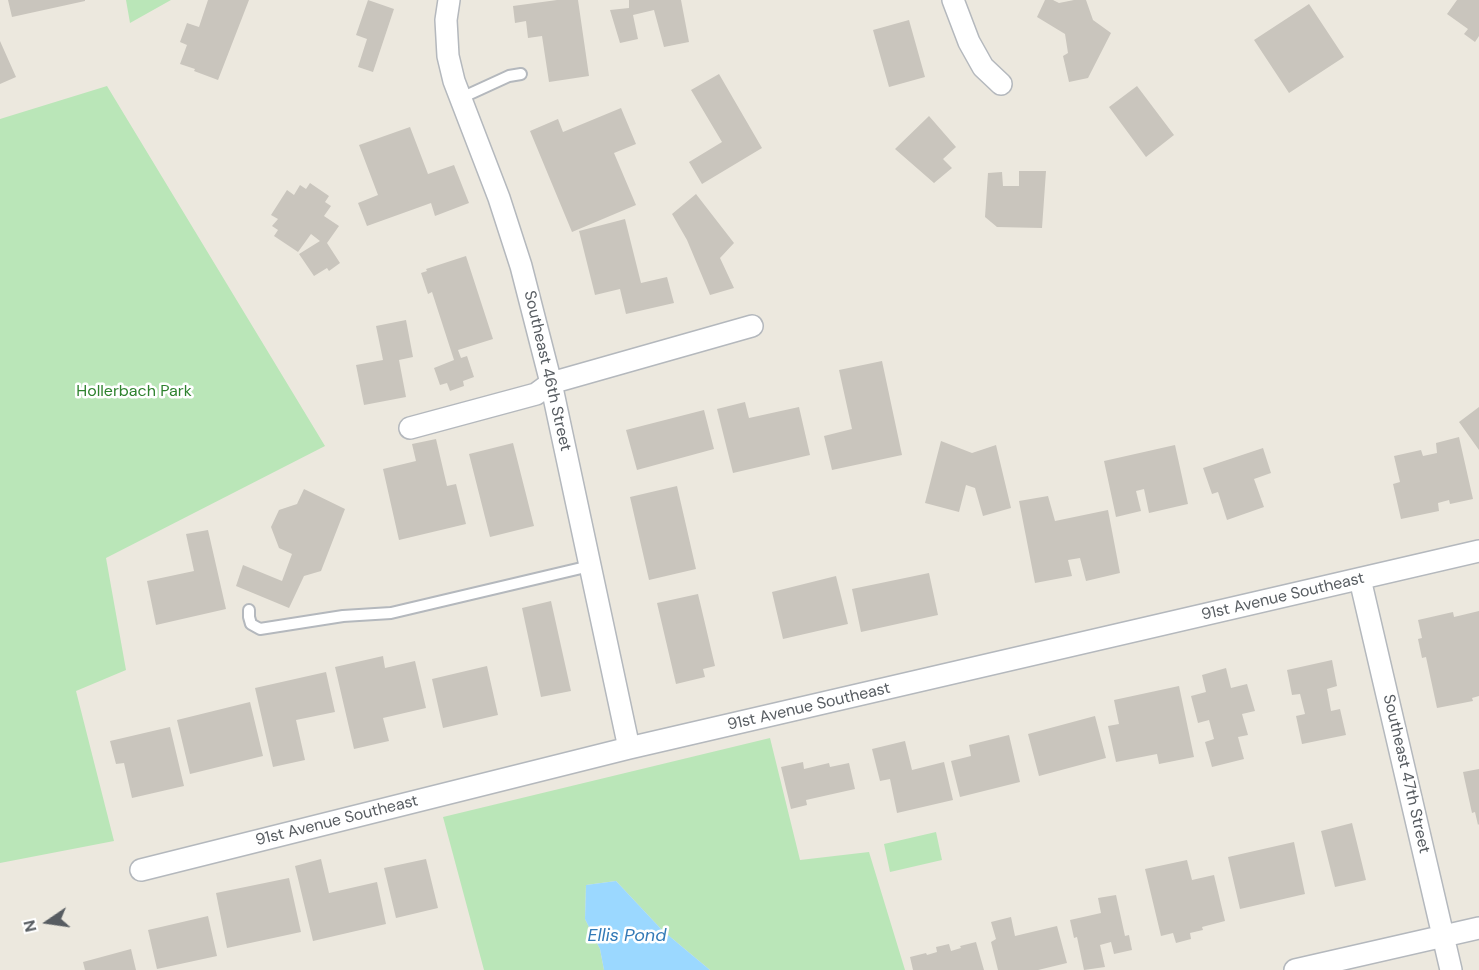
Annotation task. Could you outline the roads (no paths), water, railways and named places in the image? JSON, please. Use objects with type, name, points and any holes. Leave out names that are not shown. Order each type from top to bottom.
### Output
[{"type":"street","name":"Southeast 46th Street","points":[[449,0],[446,20],[448,56],[454,81],[500,198],[521,266],[551,383],[629,748]]},
{"type":"street","points":[[953,0],[969,42],[983,66],[1001,84]]},
{"type":"street","points":[[410,428],[536,394],[551,383],[752,326]]},
{"type":"street","name":"91st Avenue Southeast","points":[[141,870],[629,748],[1479,551]]},
{"type":"street","name":"Southeast 47th Street","points":[[1360,579],[1451,970]]},
{"type":"street","points":[[1296,970],[1479,928]]},
{"type":"lane","points":[[461,98],[509,76],[521,74]]},
{"type":"lane","points":[[249,610],[251,624],[260,629],[344,616],[390,613],[590,566]]},
{"type":"water","name":"Ellis Pond","points":[[616,881],[662,930],[710,970],[604,970],[600,949],[585,919],[586,885]]},
{"type":"park label","name":"Hollerbach Park","points":[[134,392]]}]
